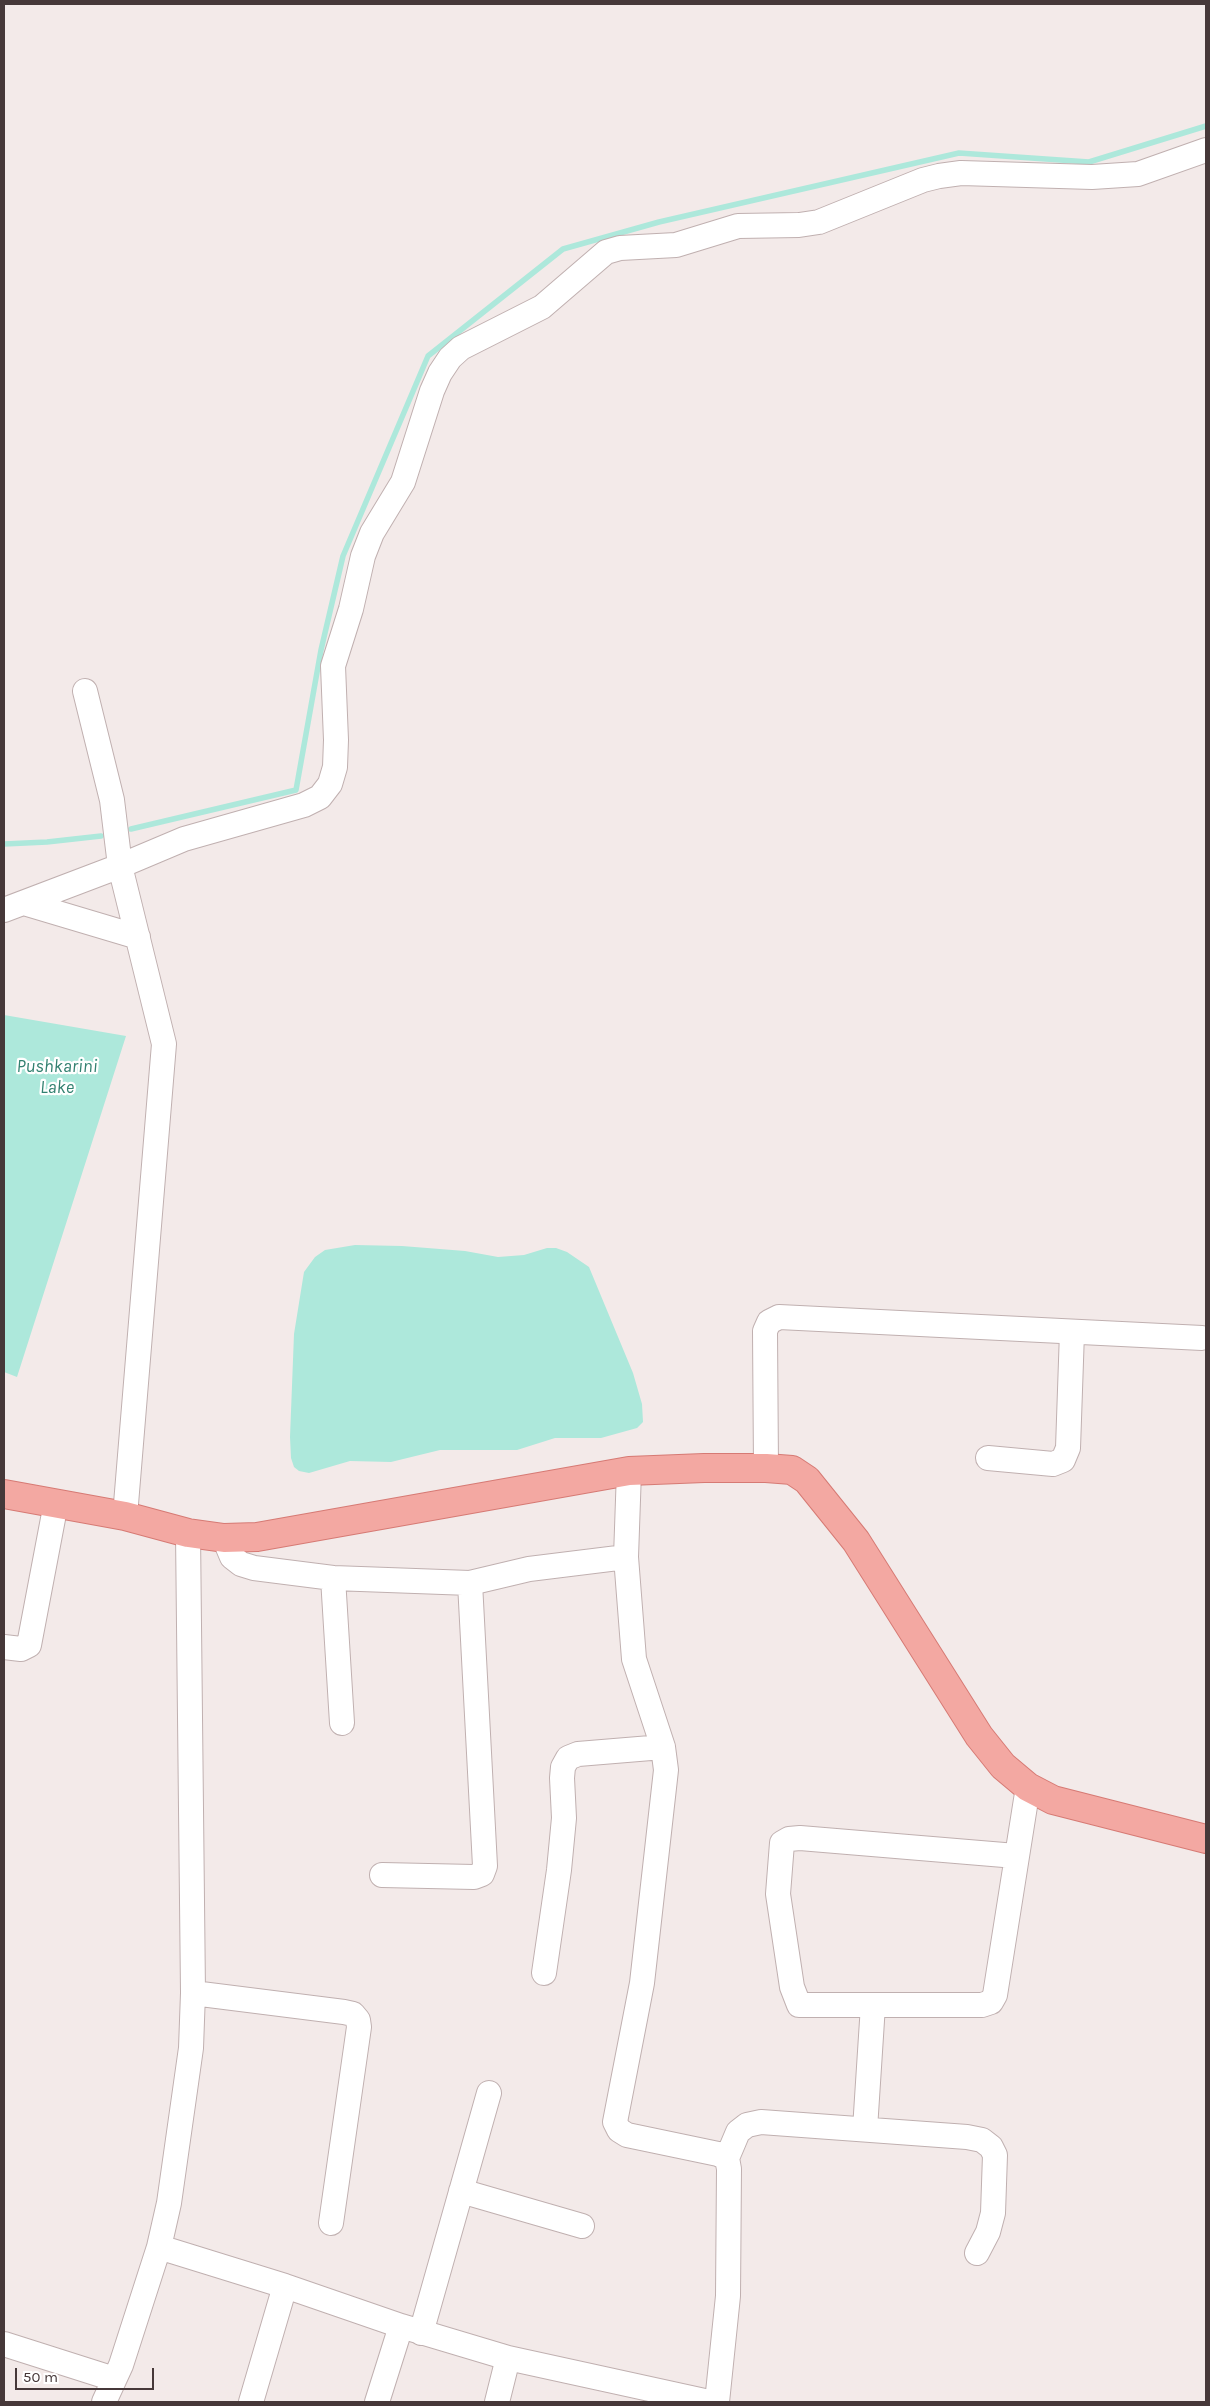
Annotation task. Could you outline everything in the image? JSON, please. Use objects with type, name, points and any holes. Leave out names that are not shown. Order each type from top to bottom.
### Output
[{"type":"main road","points":[[4,1494],[125,1516],[188,1533],[224,1538],[257,1537],[629,1471],[766,1468],[792,1470],[807,1480],[856,1541],[979,1736],[1003,1766],[1028,1787],[1053,1800],[1080,1809],[1206,1839]]},
{"type":"street","points":[[14,906],[120,866],[184,839],[304,806],[320,797],[330,784],[335,767],[333,666],[336,650],[351,609],[363,556],[372,533],[403,482],[432,391],[440,373],[450,358],[461,348],[542,307],[606,252],[620,248],[676,245],[738,226],[799,225],[819,222],[923,180],[939,176],[960,173],[1092,177],[1138,174],[1206,150]]},
{"type":"street","points":[[85,691],[112,800],[120,866],[164,1044],[125,1516]]},
{"type":"street","points":[[14,906],[138,937]]},
{"type":"street","points":[[766,1468],[765,1330],[769,1322],[778,1317],[1202,1338]]},
{"type":"street","points":[[988,1458],[1052,1464],[1063,1460],[1068,1448],[1072,1332]]},
{"type":"street","points":[[629,1471],[626,1557],[634,1659],[663,1747],[666,1770],[642,1983],[615,2122],[619,2130],[627,2135],[718,2154],[726,2158]]},
{"type":"street","points":[[4,1647],[22,1649],[29,1645],[56,1503]]},
{"type":"street","points":[[104,2402],[114,2379],[158,2246],[169,2203],[191,2048],[188,1533]]},
{"type":"street","points":[[224,1538],[232,1558],[241,1564],[254,1568],[333,1578],[470,1582],[529,1569],[626,1557]]},
{"type":"street","points":[[333,1578],[342,1723]]},
{"type":"street","points":[[382,1875],[474,1877],[482,1874],[485,1866],[470,1582]]},
{"type":"street","points":[[544,1973],[559,1870],[564,1818],[563,1767],[568,1758],[578,1754],[663,1747]]},
{"type":"street","points":[[1016,1856],[800,1838],[789,1839],[782,1843],[778,1894],[792,1987],[799,2005],[982,2005],[990,2002],[995,1995],[1028,1787]]},
{"type":"street","points":[[192,1994],[344,2012],[353,2014],[358,2020],[359,2027],[330,2223]]},
{"type":"street","points":[[865,2129],[873,2005]]},
{"type":"street","points":[[377,2402],[411,2330],[461,2191],[489,2092]]},
{"type":"street","points":[[717,2402],[728,2296],[729,2168],[726,2158],[738,2132],[746,2125],[761,2122],[967,2137],[982,2140],[991,2147],[995,2156],[993,2212],[988,2232],[977,2253]]},
{"type":"street","points":[[461,2191],[582,2226]]},
{"type":"street","points":[[158,2246],[285,2286],[411,2330],[508,2358],[709,2402]]},
{"type":"street","points":[[252,2402],[285,2286]]},
{"type":"street","points":[[4,2344],[114,2379]]},
{"type":"street","points":[[497,2402],[508,2358]]},
{"type":"water","name":"Pushkarini Lake","points":[[4,1015],[126,1036],[17,1377],[4,1372]]},
{"type":"water","points":[[355,1245],[402,1246],[465,1251],[498,1257],[524,1255],[547,1248],[556,1248],[567,1252],[589,1267],[633,1373],[642,1404],[643,1422],[637,1428],[601,1438],[555,1438],[517,1450],[440,1450],[391,1462],[350,1461],[309,1473],[299,1471],[294,1467],[291,1458],[290,1437],[294,1334],[304,1272],[315,1257],[325,1250]]},
{"type":"waterway","points":[[131,829],[296,790],[321,650],[343,556],[428,356],[563,249],[659,222],[959,153],[1089,162],[1206,126]]},
{"type":"waterway","points":[[4,844],[47,842],[101,836]]}]
